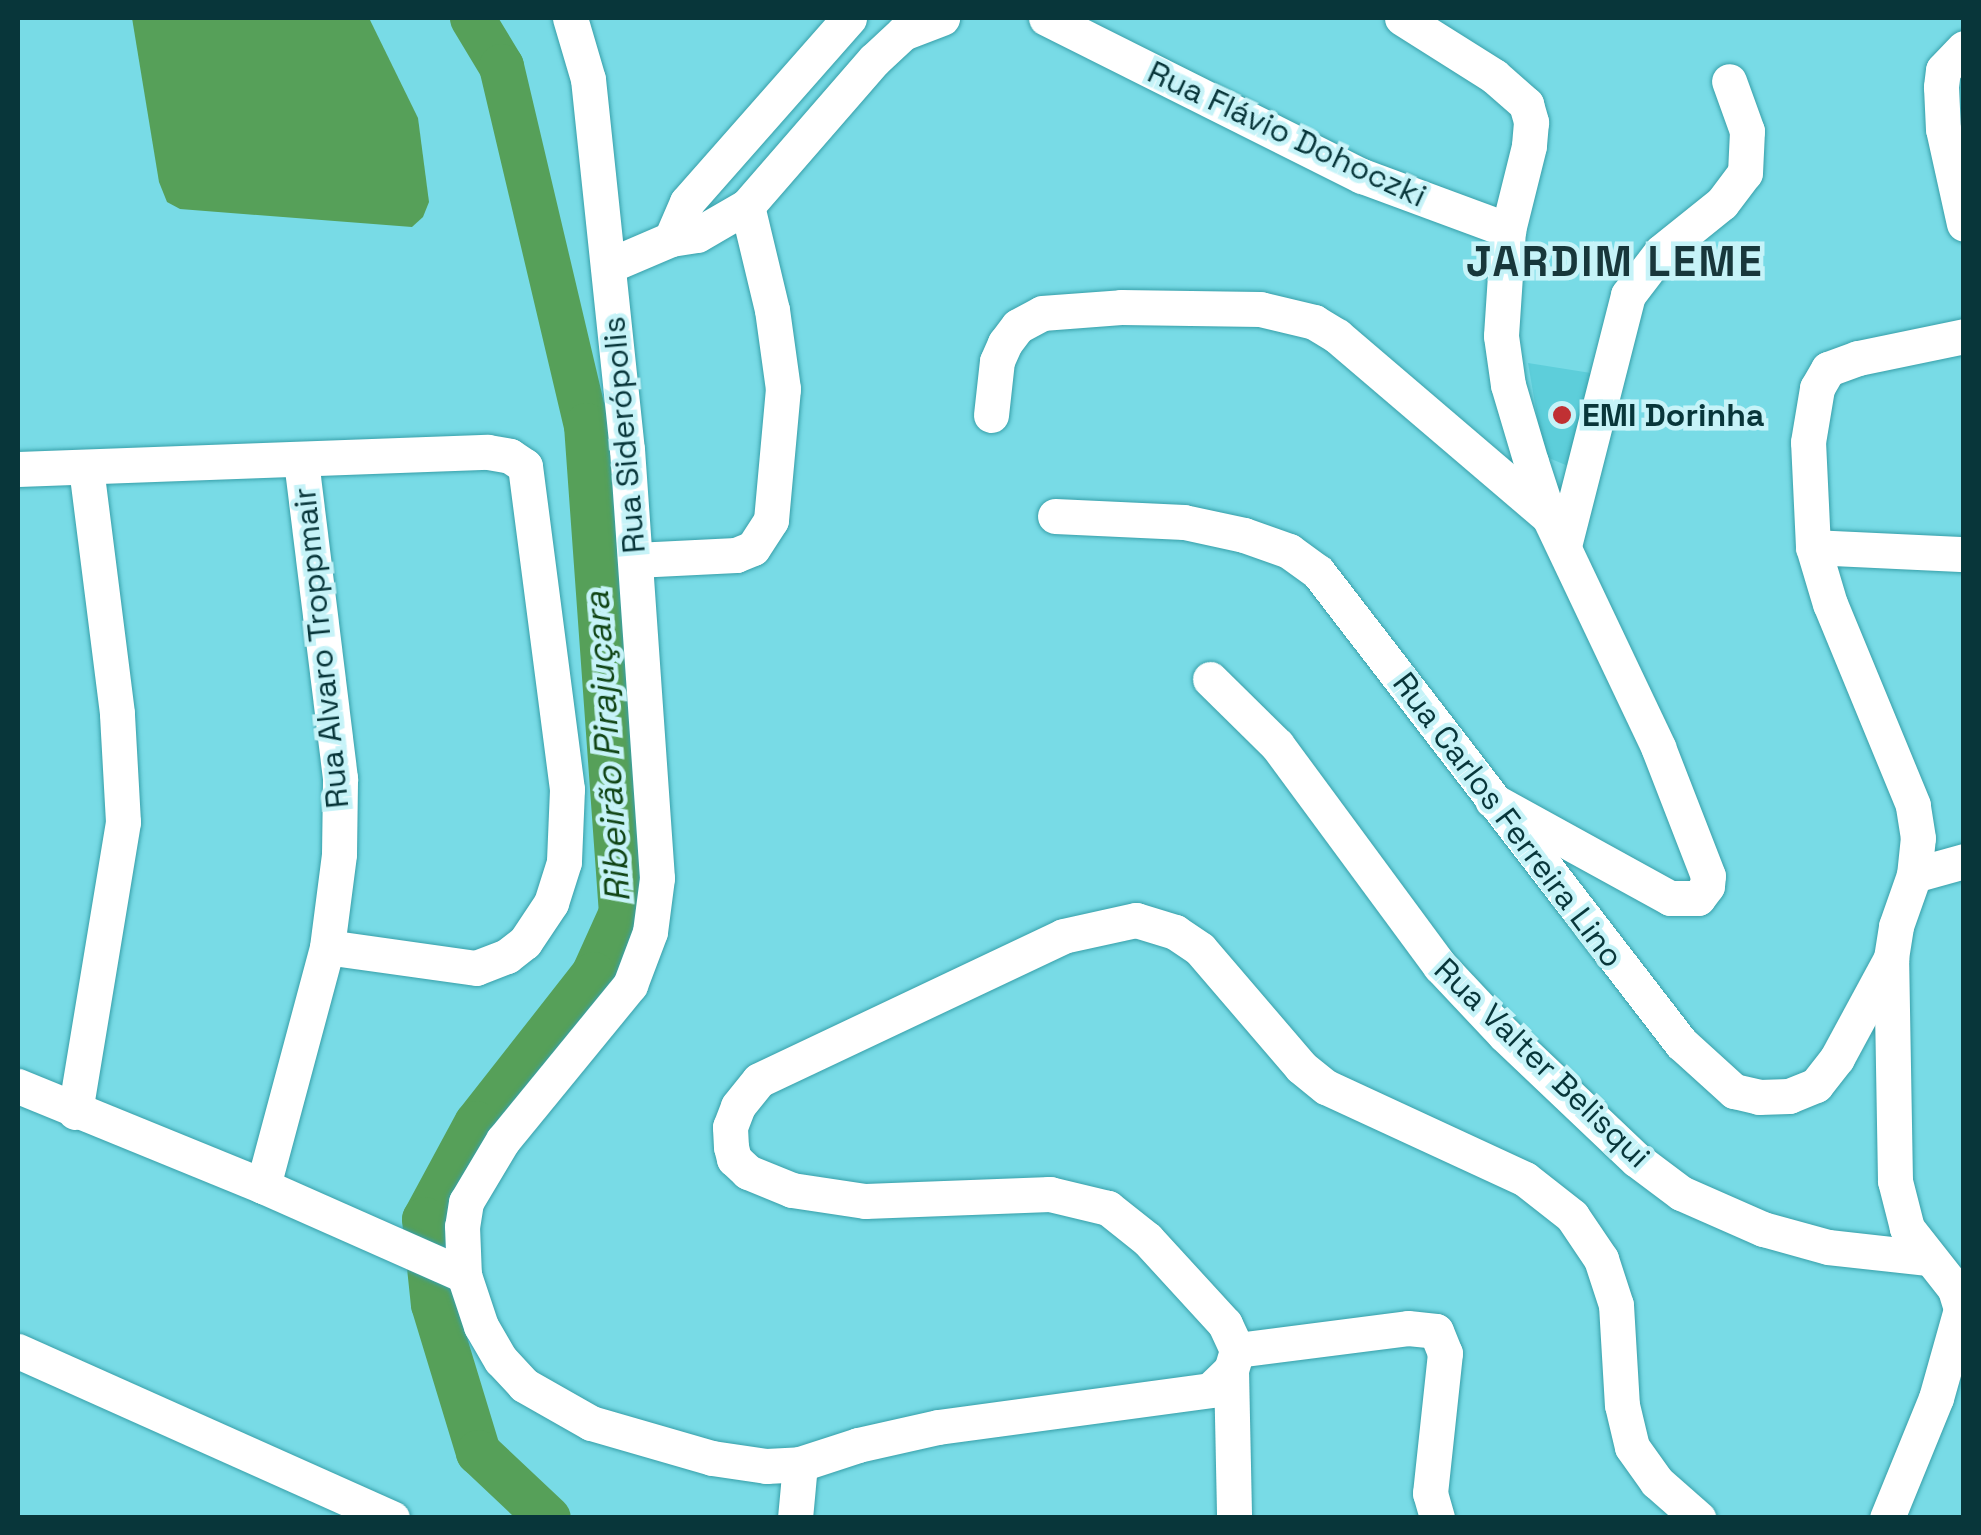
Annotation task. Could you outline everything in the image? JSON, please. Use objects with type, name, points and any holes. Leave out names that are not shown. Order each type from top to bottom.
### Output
[{"type":"street","name":"Rua Siderópolis","points":[[570,18],[588,79],[608,266],[635,560],[656,878],[650,932],[630,985],[503,1140],[475,1183],[462,1226],[464,1275],[480,1326],[524,1385],[554,1406],[591,1423],[712,1458],[766,1466],[800,1464],[858,1445],[938,1427],[1197,1395],[1210,1390],[1234,1360]]},
{"type":"street","points":[[671,239],[687,202],[849,18]]},
{"type":"street","points":[[608,266],[671,239],[697,235],[746,206],[903,32],[942,18]]},
{"type":"street","name":"Rua Flávio Dohoczki","points":[[1046,18],[1362,176],[1508,230]]},
{"type":"street","points":[[1402,18],[1494,76],[1526,104],[1532,122],[1529,146],[1508,230],[1502,336],[1508,385],[1556,531],[1658,747],[1708,876],[1707,886],[1698,898],[1670,898],[1492,800]]},
{"type":"street","points":[[1964,48],[1943,70],[1941,87],[1943,129],[1964,224]]},
{"type":"street","points":[[1556,531],[1628,295],[1661,252],[1722,204],[1745,173],[1746,131],[1729,81]]},
{"type":"street","points":[[635,560],[746,552],[771,520],[783,389],[772,310],[746,206]]},
{"type":"street","points":[[992,415],[997,361],[1004,343],[1018,326],[1042,313],[1121,307],[1260,309],[1314,322],[1337,336],[1556,531]]},
{"type":"street","points":[[1887,1518],[1936,1398],[1959,1320],[1955,1289],[1907,1228],[1895,1181],[1891,958],[1896,926],[1914,876],[1918,838],[1913,805],[1830,604],[1812,547],[1808,442],[1817,388],[1828,368],[1964,336]]},
{"type":"street","points":[[18,469],[488,452],[519,461],[528,474],[567,789],[564,862],[551,903],[526,942],[489,965],[440,965],[328,947]]},
{"type":"street","name":"Rua Alvaro Troppmair","points":[[263,1186],[328,947],[339,854],[340,778],[301,460]]},
{"type":"street","points":[[75,1112],[123,822],[117,713],[86,468]]},
{"type":"street","name":"Rua Carlos Ferreira Lino","points":[[1054,516],[1184,522],[1244,535],[1289,551],[1318,572],[1681,1043],[1734,1090],[1758,1097],[1788,1096],[1816,1085],[1837,1058],[1891,958]]},
{"type":"street","points":[[1812,547],[1964,554]]},
{"type":"street","name":"Rua Valter Belisqui","points":[[1210,680],[1278,745],[1440,966],[1504,1034],[1637,1160],[1681,1193],[1762,1229],[1828,1248],[1928,1258]]},
{"type":"street","points":[[1914,876],[1964,862]]},
{"type":"street","points":[[1234,1518],[1234,1360],[1205,1300],[1130,1223],[1108,1208],[1050,1194],[865,1200],[792,1190],[748,1172],[734,1159],[730,1126],[738,1106],[759,1080],[1063,936],[1105,924],[1153,922],[1200,949],[1301,1067],[1326,1086],[1525,1179],[1572,1216],[1601,1259],[1616,1305],[1622,1405],[1632,1448],[1656,1482],[1698,1518]]},
{"type":"street","points":[[18,1086],[263,1186],[464,1275]]},
{"type":"street","points":[[1234,1360],[1408,1328],[1436,1331],[1445,1353],[1430,1493],[1437,1518]]},
{"type":"street","points":[[18,1351],[392,1518]]},
{"type":"street","points":[[794,1518],[800,1464]]},
{"type":"shaded area","points":[[132,18],[369,18],[418,118],[429,202],[423,217],[412,227],[180,209],[167,202],[159,182]]},
{"type":"shaded area","name":"EMI Dorinha","points":[[1528,363],[1597,374],[1573,468],[1544,456]]},
{"type":"waterway","name":"Ribeirão Pirajuçara","points":[[472,18],[501,66],[586,425],[621,912],[593,974],[476,1123],[424,1219],[433,1304],[478,1452],[548,1518]]},
{"type":"place","name":"EMI Dorinha","points":[[1562,415]]},
{"type":"district","name":"JARDIM LEME","points":[[1615,262]]}]
